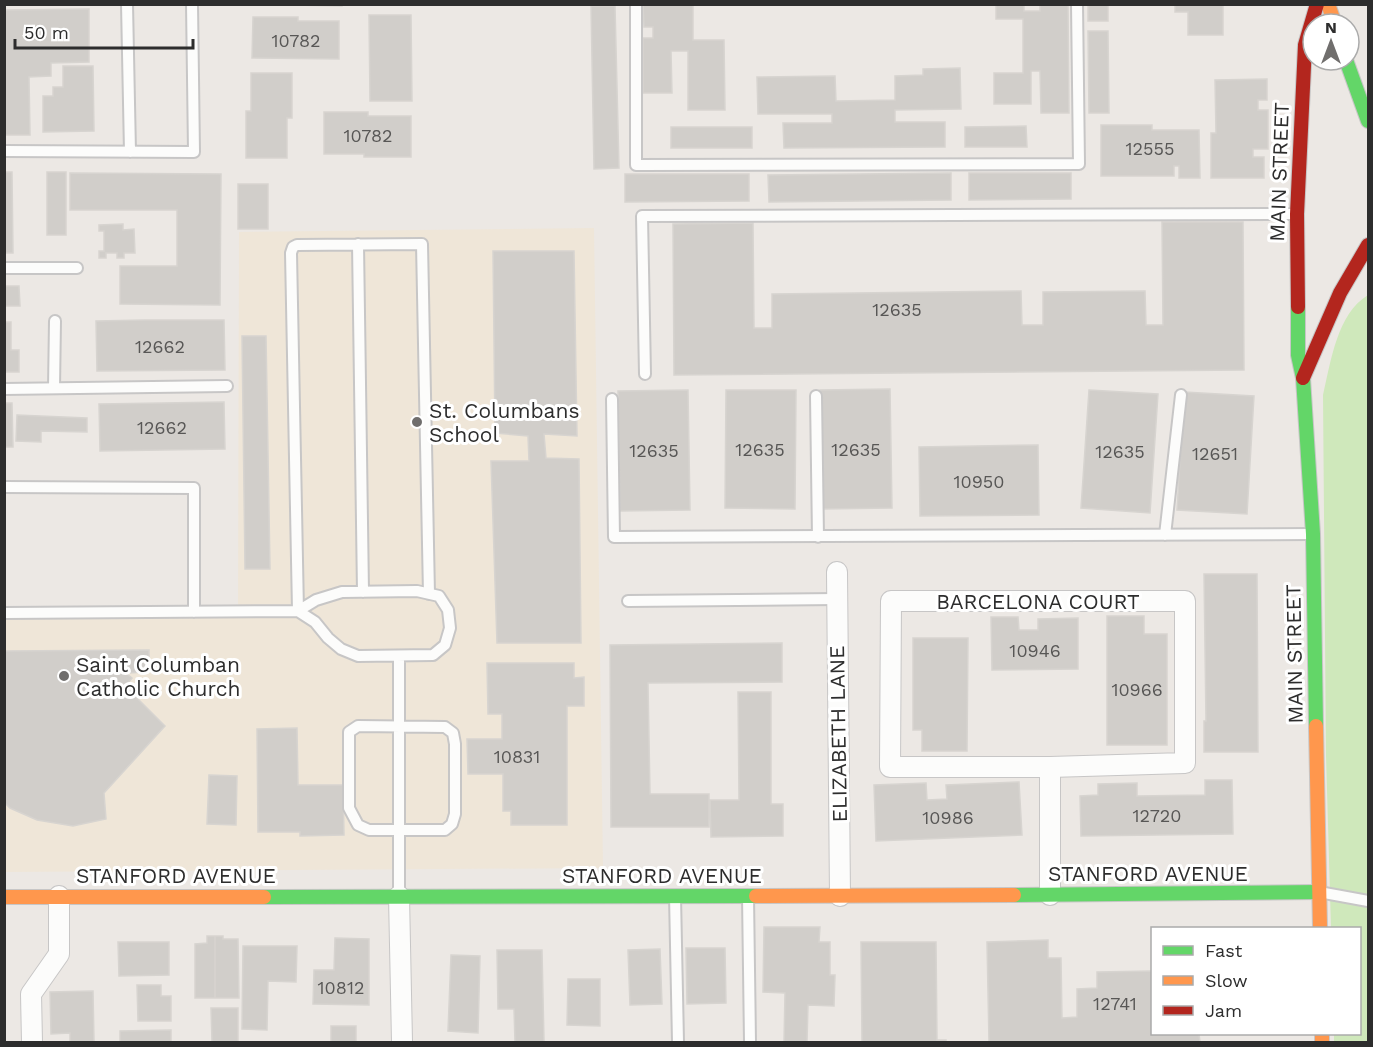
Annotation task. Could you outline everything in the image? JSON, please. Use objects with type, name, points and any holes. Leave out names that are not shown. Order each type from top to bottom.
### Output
[{"type":"street","name":"MAIN STREET","points":[[1317,4],[1305,45],[1297,214],[1298,355],[1303,378],[1313,534],[1320,927]]},
{"type":"street","points":[[1350,72],[1368,120]]},
{"type":"street","name":"MAIN STREET","points":[[1303,378],[1338,298],[1358,259],[1368,245]]},
{"type":"street","points":[[1338,298],[1358,286]]},
{"type":"street","name":"ELIZABETH LANE","points":[[837,572],[840,896]]},
{"type":"street","name":"BARCELONA COURT","points":[[891,600],[1185,601],[1185,763],[1050,767],[890,766],[891,600]]},
{"type":"street","points":[[1050,767],[1050,895]]},
{"type":"street","name":"STANFORD AVENUE","points":[[4,897],[840,896],[1319,892]]},
{"type":"street","points":[[32,1042],[31,994],[59,954],[59,896]]},
{"type":"street","points":[[399,896],[402,1042]]},
{"type":"lane","points":[[127,4],[130,152]]},
{"type":"lane","points":[[4,152],[194,152],[192,4]]},
{"type":"lane","points":[[636,4],[636,165],[1079,164],[1077,4]]},
{"type":"lane","points":[[645,374],[642,216],[1297,214]]},
{"type":"lane","points":[[358,244],[363,592]]},
{"type":"lane","points":[[298,611],[291,253],[293,247],[297,245],[422,244],[429,594]]},
{"type":"lane","points":[[4,268],[77,268]]},
{"type":"lane","points":[[54,388],[55,321]]},
{"type":"lane","points":[[4,388],[227,386]]},
{"type":"lane","points":[[1165,535],[1181,395]]},
{"type":"lane","points":[[816,396],[818,537]]},
{"type":"lane","points":[[612,399],[615,537],[1313,534]]},
{"type":"lane","points":[[4,488],[194,488],[194,612]]},
{"type":"lane","points":[[4,613],[298,611],[316,600],[342,592],[417,591],[439,596],[448,610],[450,628],[445,645],[433,654],[358,656],[340,649],[315,622],[298,611]]},
{"type":"lane","points":[[628,600],[837,599]]},
{"type":"lane","points":[[399,656],[399,896]]},
{"type":"lane","points":[[358,726],[399,726],[445,727],[453,733],[455,814],[452,824],[445,830],[369,830],[358,825],[353,817],[350,808],[348,746],[350,732],[358,726]]},
{"type":"lane","points":[[1319,892],[1368,901]]},
{"type":"lane","points":[[675,896],[678,1042]]},
{"type":"lane","points":[[748,896],[750,1042]]},
{"type":"shaded area","name":"St. Columbans School","points":[[594,228],[603,868],[5,872],[4,613],[238,611],[239,232]]},
{"type":"green space","points":[[1368,295],[1368,1042],[1334,1042],[1334,1035],[1361,1035],[1361,927],[1331,927],[1326,755],[1323,395],[1337,339],[1342,326],[1357,303]]},
{"type":"building","points":[[243,4],[342,4],[342,6]]},
{"type":"building","points":[[643,4],[693,4],[693,40],[724,40],[725,110],[688,110],[688,51],[671,51],[672,93],[643,93],[643,38],[653,38],[653,27],[644,27]]},
{"type":"building","points":[[996,4],[1024,4],[1024,11],[1040,11],[1040,4],[1068,4],[1069,113],[1041,113],[1040,71],[1031,71],[1031,104],[994,104],[994,73],[1023,73],[1023,19],[996,19]]},
{"type":"building","points":[[1088,4],[1108,4],[1108,21],[1088,21]]},
{"type":"building","points":[[1175,4],[1223,4],[1223,35],[1188,35],[1188,12],[1175,12]]},
{"type":"building","points":[[591,6],[615,6],[619,168],[594,169]]},
{"type":"building","points":[[89,9],[89,62],[51,63],[51,76],[29,77],[30,135],[4,135],[4,10]]},
{"type":"building","points":[[369,15],[411,15],[412,101],[370,101]]},
{"type":"building","points":[[253,17],[298,17],[298,21],[339,21],[339,59],[252,58]]},
{"type":"building","points":[[1088,31],[1108,31],[1109,113],[1089,113]]},
{"type":"building","points":[[63,66],[93,66],[94,131],[43,132],[43,96],[53,96],[53,87],[63,87]]},
{"type":"building","points":[[960,68],[961,109],[895,110],[895,122],[945,122],[945,147],[784,148],[783,123],[832,123],[832,114],[758,114],[757,77],[835,76],[836,101],[895,100],[895,76],[923,75],[923,69]]},
{"type":"building","points":[[251,73],[292,73],[292,118],[287,118],[287,158],[246,158],[246,111],[251,111]]},
{"type":"building","points":[[1267,79],[1267,100],[1258,100],[1258,110],[1268,110],[1268,149],[1253,149],[1253,157],[1264,157],[1264,178],[1211,178],[1211,133],[1216,133],[1215,80]]},
{"type":"building","points":[[324,112],[368,112],[368,116],[411,116],[411,157],[324,154]]},
{"type":"building","points":[[1101,125],[1152,125],[1152,130],[1199,130],[1200,178],[1179,178],[1179,166],[1174,166],[1174,176],[1101,176]]},
{"type":"building","points":[[1026,126],[1027,147],[965,147],[965,127]]},
{"type":"building","points":[[671,127],[752,127],[752,148],[671,148]]},
{"type":"building","points":[[4,172],[12,172],[13,253],[4,253]]},
{"type":"building","points":[[47,172],[66,172],[66,235],[47,235]]},
{"type":"building","points":[[70,173],[221,174],[220,305],[120,304],[120,266],[177,266],[177,210],[70,210]]},
{"type":"building","points":[[951,173],[951,200],[769,202],[768,175]]},
{"type":"building","points":[[969,173],[1071,173],[1071,199],[969,200]]},
{"type":"building","points":[[625,174],[749,174],[749,201],[625,202]]},
{"type":"building","points":[[238,184],[268,184],[268,229],[238,229]]},
{"type":"building","points":[[1162,222],[1243,222],[1244,370],[674,375],[673,224],[753,223],[754,328],[772,328],[772,294],[1021,291],[1022,325],[1043,325],[1043,292],[1145,291],[1146,325],[1163,325]]},
{"type":"building","points":[[123,224],[123,230],[134,229],[135,253],[124,253],[124,258],[117,258],[117,253],[106,253],[106,258],[99,258],[99,251],[104,251],[104,231],[99,231],[99,225]]},
{"type":"building","points":[[493,251],[574,251],[577,436],[544,434],[546,458],[579,459],[581,643],[497,643],[491,461],[529,461],[528,436],[495,433]]},
{"type":"building","points":[[4,286],[19,286],[20,306],[4,306]]},
{"type":"building","points":[[224,320],[225,370],[97,371],[96,321]]},
{"type":"building","points":[[4,322],[11,322],[11,350],[19,350],[19,372],[4,372]]},
{"type":"building","points":[[242,336],[266,336],[270,569],[245,569]]},
{"type":"building","points":[[890,389],[892,508],[822,509],[820,390]]},
{"type":"building","points":[[688,390],[690,510],[620,511],[618,391]]},
{"type":"building","points":[[726,390],[796,390],[795,509],[725,508]]},
{"type":"building","points":[[1089,390],[1158,394],[1150,513],[1081,508]]},
{"type":"building","points":[[1184,392],[1254,396],[1247,514],[1177,510]]},
{"type":"building","points":[[224,402],[225,449],[100,451],[99,404]]},
{"type":"building","points":[[4,403],[12,403],[13,447],[4,447]]},
{"type":"building","points":[[17,415],[87,418],[87,432],[41,431],[41,442],[16,441]]},
{"type":"building","points":[[1038,445],[1039,515],[920,516],[919,447]]},
{"type":"building","points":[[1204,574],[1257,574],[1258,752],[1204,752],[1204,721],[1206,721]]},
{"type":"building","points":[[1107,616],[1144,616],[1144,634],[1167,634],[1167,745],[1107,745]]},
{"type":"building","points":[[991,617],[1018,617],[1019,630],[1038,630],[1038,619],[1078,618],[1078,669],[992,670]]},
{"type":"building","points":[[913,638],[968,638],[967,751],[922,751],[922,730],[913,730]]},
{"type":"building","points":[[782,643],[782,682],[648,683],[650,794],[709,794],[709,827],[611,827],[610,645]]},
{"type":"building","points":[[149,650],[149,672],[126,673],[132,678],[128,683],[141,693],[137,698],[165,726],[104,793],[106,819],[73,826],[37,820],[10,808],[4,802],[4,651]]},
{"type":"building","points":[[487,663],[574,663],[574,678],[584,677],[584,706],[567,706],[567,825],[511,825],[511,811],[503,811],[503,774],[468,774],[467,739],[502,739],[502,714],[488,714]]},
{"type":"building","points":[[738,692],[771,692],[771,804],[783,804],[783,836],[711,837],[710,800],[739,800]]},
{"type":"building","points":[[297,728],[298,785],[343,785],[344,835],[300,836],[300,832],[258,832],[257,729]]},
{"type":"building","points":[[209,775],[237,776],[236,825],[207,824]]},
{"type":"building","points":[[1205,780],[1232,780],[1233,834],[1081,836],[1080,796],[1098,795],[1098,784],[1137,783],[1137,796],[1205,795]]},
{"type":"building","points":[[1019,782],[1022,835],[876,841],[874,785],[926,783],[927,800],[947,799],[946,785]]},
{"type":"building","points":[[764,927],[820,927],[819,942],[830,942],[830,975],[835,975],[834,1006],[808,1005],[807,1042],[784,1042],[785,993],[763,992]]},
{"type":"building","points":[[207,936],[215,936],[215,998],[195,998],[195,944],[207,943]]},
{"type":"building","points":[[215,936],[223,936],[223,939],[238,939],[239,998],[215,998]]},
{"type":"building","points":[[335,938],[369,939],[369,1005],[313,1004],[314,970],[334,970]]},
{"type":"building","points":[[1048,940],[1048,958],[1061,958],[1062,1018],[1077,1017],[1077,989],[1097,988],[1097,972],[1151,971],[1151,1035],[1199,1035],[1200,1042],[989,1042],[987,942]]},
{"type":"building","points":[[118,942],[169,942],[169,975],[119,976]]},
{"type":"building","points":[[861,942],[936,942],[937,1040],[946,1040],[946,1042],[862,1042]]},
{"type":"building","points":[[243,946],[297,946],[296,982],[268,981],[267,1030],[242,1029]]},
{"type":"building","points":[[686,948],[725,948],[726,1003],[687,1004]]},
{"type":"building","points":[[660,949],[662,1004],[630,1005],[628,950]]},
{"type":"building","points":[[497,950],[542,950],[544,1042],[515,1042],[514,1009],[498,1009]]},
{"type":"building","points":[[451,955],[480,956],[478,1033],[448,1031]]},
{"type":"building","points":[[568,979],[600,979],[600,1026],[567,1025]]},
{"type":"building","points":[[137,985],[161,985],[161,996],[171,996],[171,1021],[138,1021]]},
{"type":"building","points":[[93,991],[94,1042],[70,1042],[70,1033],[51,1034],[50,992]]},
{"type":"building","points":[[211,1008],[238,1008],[238,1042],[212,1042]]},
{"type":"building","points":[[331,1026],[356,1026],[356,1042],[331,1042]]},
{"type":"building","points":[[171,1030],[171,1042],[120,1042],[120,1031]]},
{"type":"traffic: fast","points":[[1350,72],[1368,121]]},
{"type":"traffic: fast","points":[[1298,307],[1298,355],[1303,378],[1313,534],[1316,726]]},
{"type":"traffic: fast","points":[[1014,895],[1319,892]]},
{"type":"traffic: fast","points":[[264,897],[756,896]]},
{"type":"traffic: slow","points":[[1328,4],[1331,12]]},
{"type":"traffic: slow","points":[[1316,726],[1320,927]]},
{"type":"traffic: slow","points":[[756,896],[1014,895]]},
{"type":"traffic: slow","points":[[4,897],[264,897]]},
{"type":"traffic: slow","points":[[1322,1035],[1322,1042]]},
{"type":"traffic: jam","points":[[1298,307],[1297,214],[1305,45],[1317,4]]},
{"type":"traffic: jam","points":[[1303,378],[1340,293],[1368,245]]},
{"type":"place","name":"St. Columbans School","points":[[417,422]]},
{"type":"place","name":"Saint Columban Catholic Church","points":[[64,676]]}]
